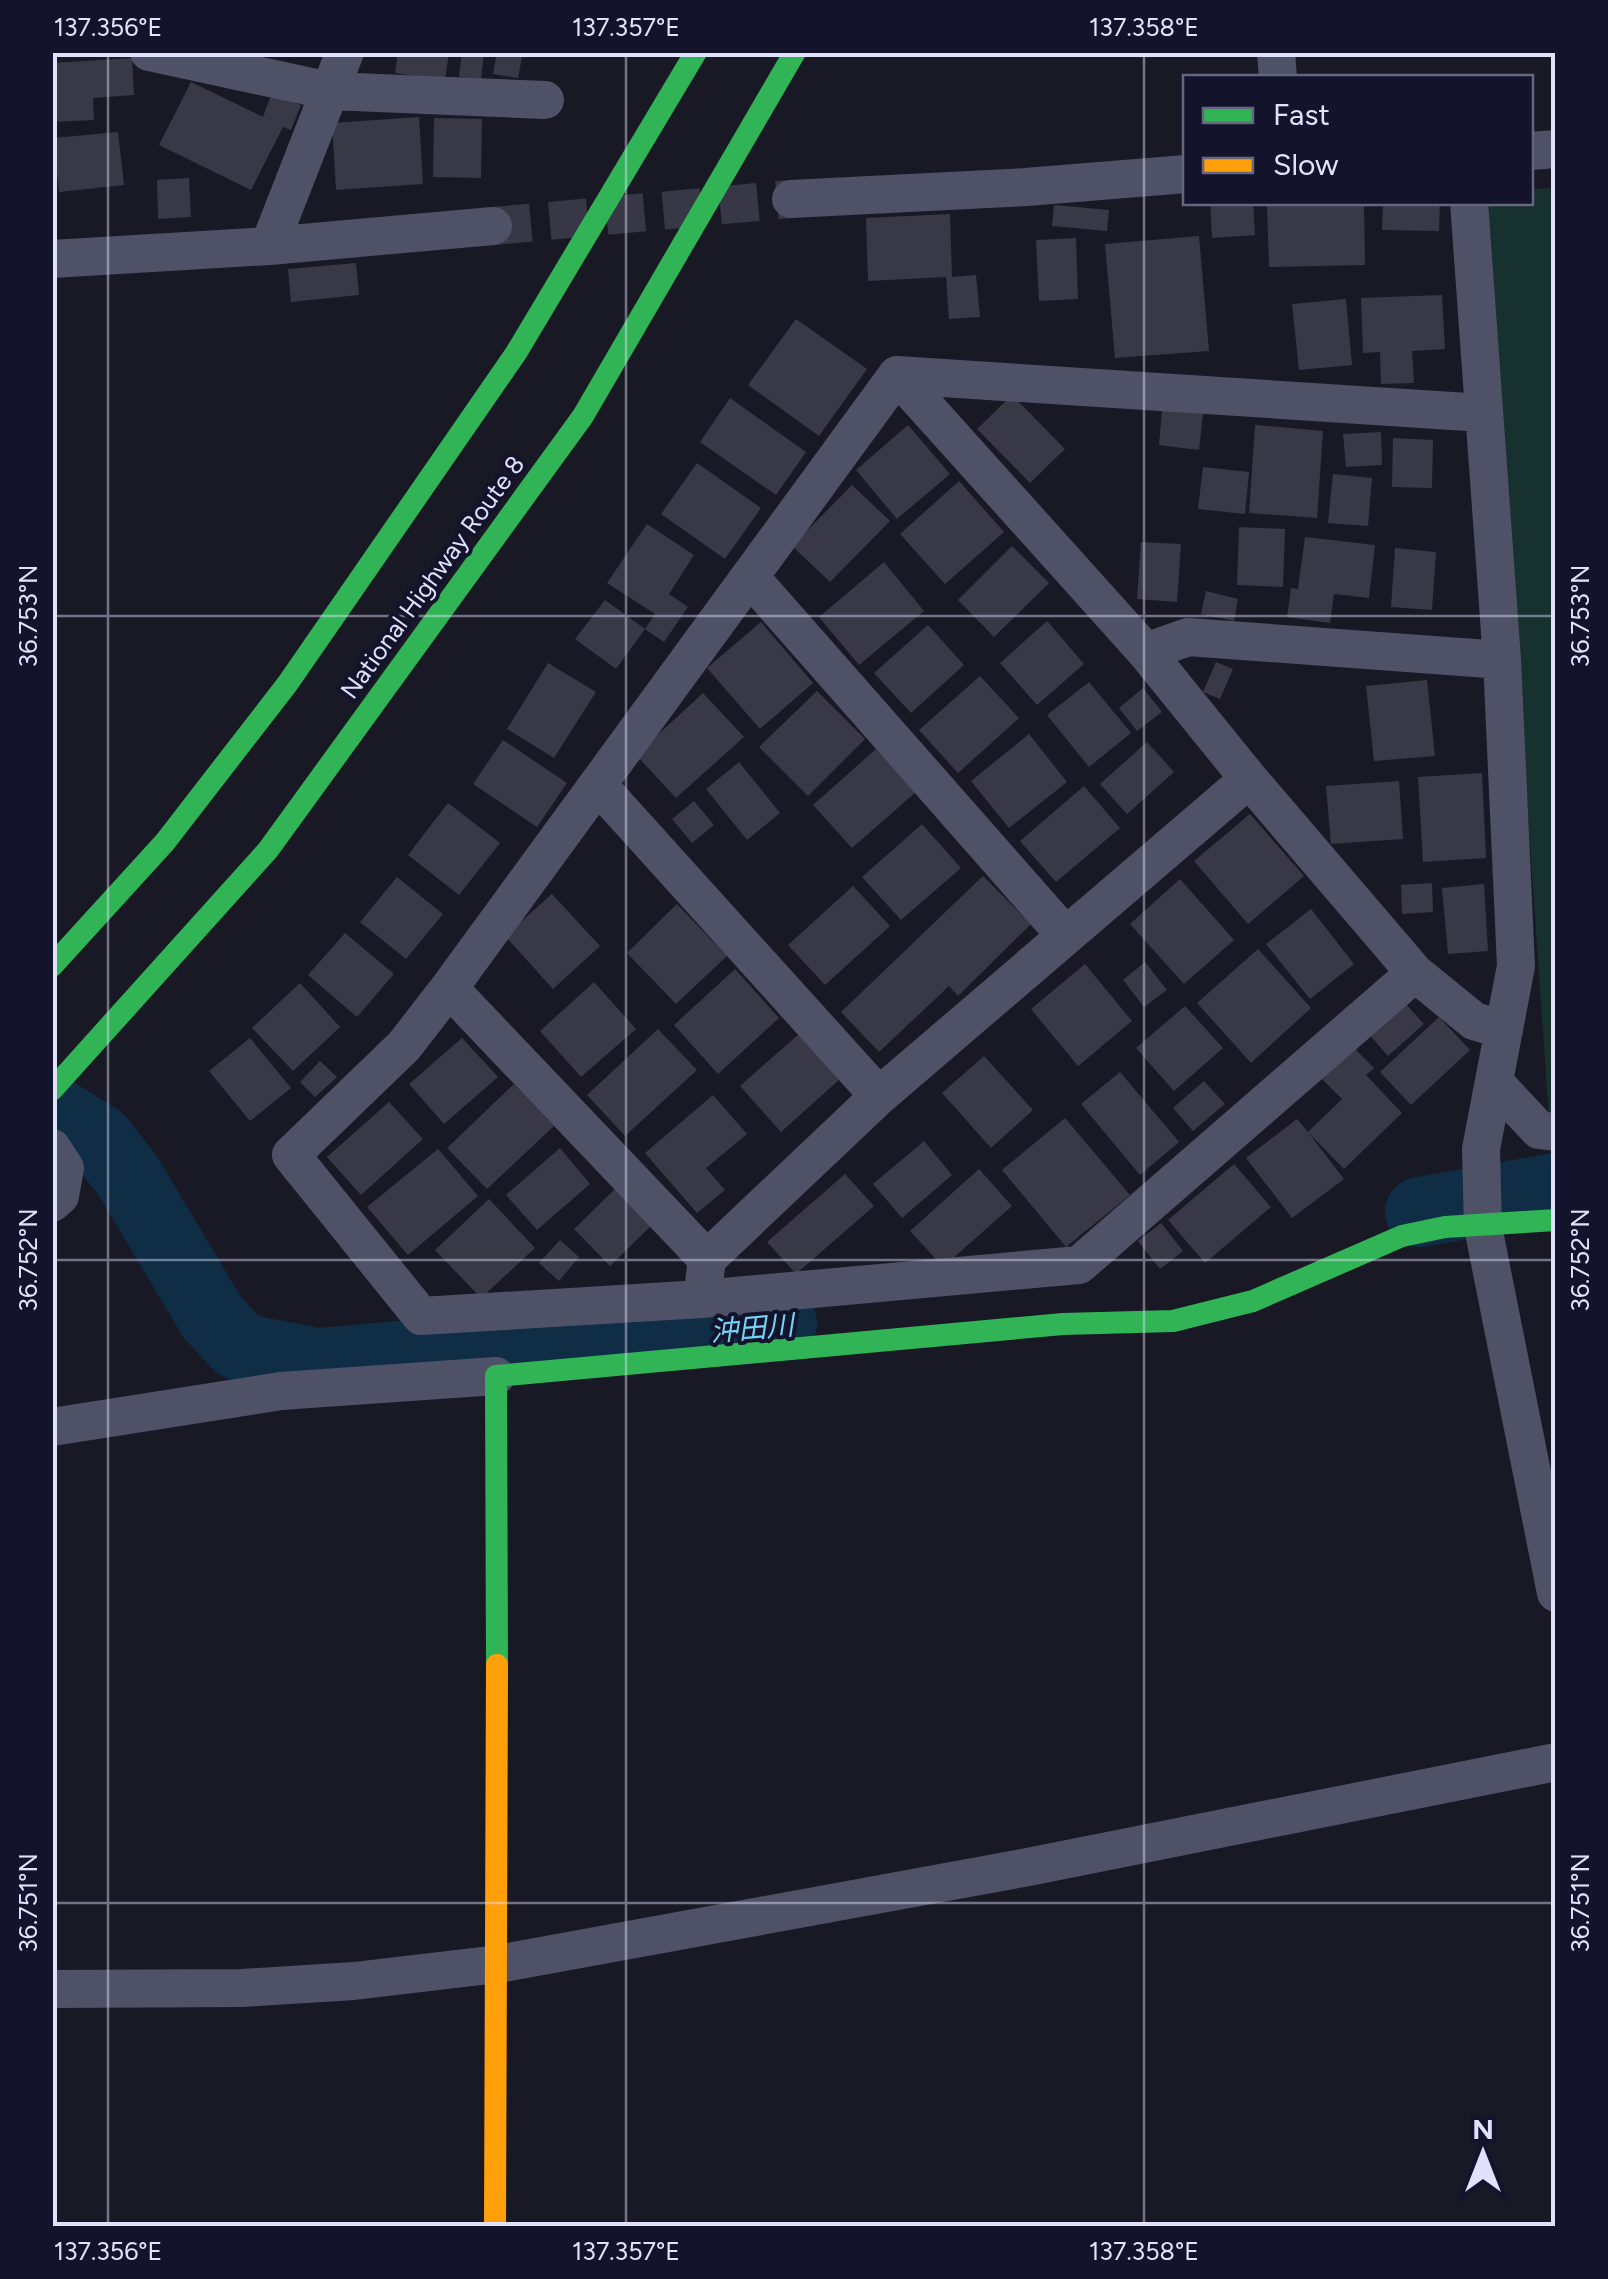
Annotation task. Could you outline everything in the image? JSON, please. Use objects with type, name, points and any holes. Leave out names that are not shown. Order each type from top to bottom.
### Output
[{"type":"main road","points":[[52,966],[164,842],[299,667],[516,353],[696,52]]},
{"type":"main road","name":"National Highway Route 8","points":[[52,1090],[268,850],[572,432],[795,52]]},
{"type":"main road","points":[[494,2226],[498,1964],[496,1376],[1063,1324],[1173,1321],[1253,1301],[1402,1236],[1446,1228],[1556,1220]]},
{"type":"street","points":[[149,52],[330,91],[545,100]]},
{"type":"street","points":[[269,246],[345,52]]},
{"type":"street","points":[[791,200],[1183,174]]},
{"type":"street","points":[[1469,205],[1502,660],[1516,966],[1481,1149],[1483,1228],[1556,1593]]},
{"type":"street","points":[[52,259],[269,246],[494,226]]},
{"type":"street","points":[[898,375],[1483,413]]},
{"type":"street","points":[[898,375],[450,988],[404,1046],[291,1155],[422,1316],[702,1299],[1079,1265],[1416,973]]},
{"type":"street","points":[[898,375],[1146,652],[1416,973],[1474,1022],[1504,1030]]},
{"type":"street","points":[[750,577],[1066,936]]},
{"type":"street","points":[[1146,652],[1188,636],[1502,660]]},
{"type":"street","points":[[702,1299],[707,1259],[879,1096],[1249,779]]},
{"type":"street","points":[[598,785],[879,1096]]},
{"type":"street","points":[[450,988],[707,1259]]},
{"type":"street","points":[[1494,1082],[1539,1130],[1556,1132]]},
{"type":"street","points":[[52,1148],[64,1168],[60,1196],[52,1203]]},
{"type":"street","points":[[52,1427],[280,1391],[496,1376]]},
{"type":"street","points":[[52,1989],[242,1988],[354,1981],[498,1964],[1004,1872],[1556,1762]]},
{"type":"green space","points":[[1555,188],[1555,1120],[1549,1119],[1486,206],[1533,205],[1533,189]]},
{"type":"building","points":[[398,52],[449,52],[445,80],[395,73]]},
{"type":"building","points":[[462,52],[484,52],[481,80],[459,77]]},
{"type":"building","points":[[497,52],[523,52],[518,78],[493,74]]},
{"type":"building","points":[[132,58],[134,95],[93,98],[94,120],[52,122],[52,63]]},
{"type":"building","points":[[191,82],[263,117],[271,95],[301,105],[291,130],[283,127],[251,190],[159,145]]},
{"type":"building","points":[[419,117],[423,184],[336,190],[332,123]]},
{"type":"building","points":[[434,118],[482,119],[481,178],[433,177]]},
{"type":"building","points":[[118,132],[124,185],[59,192],[53,138]]},
{"type":"building","points":[[189,178],[191,217],[158,219],[157,180]]},
{"type":"building","points":[[1054,205],[1109,210],[1107,231],[1052,226]]},
{"type":"building","points":[[1210,205],[1253,205],[1255,235],[1212,238]]},
{"type":"building","points":[[1267,205],[1364,205],[1365,265],[1269,267]]},
{"type":"building","points":[[1383,205],[1440,205],[1439,231],[1382,230]]},
{"type":"building","points":[[950,214],[952,277],[976,275],[980,317],[949,319],[946,277],[868,281],[866,218]]},
{"type":"building","points":[[1199,236],[1209,351],[1115,358],[1105,244]]},
{"type":"building","points":[[1076,238],[1078,299],[1039,301],[1036,240]]},
{"type":"building","points":[[356,263],[359,295],[291,302],[288,269]]},
{"type":"building","points":[[1442,295],[1445,349],[1412,351],[1414,383],[1381,384],[1380,352],[1363,353],[1361,298]]},
{"type":"building","points":[[1346,299],[1352,365],[1299,370],[1292,304]]},
{"type":"building","points":[[796,319],[867,369],[819,436],[748,385]]},
{"type":"building","points":[[1012,395],[1065,449],[1030,483],[977,429]]},
{"type":"building","points":[[730,398],[806,452],[776,495],[700,442]]},
{"type":"building","points":[[1162,409],[1203,414],[1199,450],[1159,445]]},
{"type":"building","points":[[908,425],[950,474],[897,519],[856,470]]},
{"type":"building","points":[[1255,425],[1323,431],[1317,518],[1249,513]]},
{"type":"building","points":[[1381,432],[1382,465],[1346,467],[1343,434]]},
{"type":"building","points":[[1393,438],[1433,440],[1432,488],[1392,487]]},
{"type":"building","points":[[697,463],[761,508],[725,559],[661,514]]},
{"type":"building","points":[[1203,467],[1249,472],[1245,514],[1198,509]]},
{"type":"building","points":[[1333,474],[1372,478],[1368,526],[1328,523]]},
{"type":"building","points":[[959,481],[1004,532],[945,584],[900,534]]},
{"type":"building","points":[[852,485],[890,521],[830,582],[792,546]]},
{"type":"building","points":[[647,524],[694,555],[669,594],[688,607],[664,642],[645,629],[655,614],[607,583]]},
{"type":"building","points":[[1239,527],[1285,529],[1283,587],[1237,585]]},
{"type":"building","points":[[1305,537],[1375,545],[1369,598],[1334,594],[1330,623],[1287,617],[1291,588],[1298,589]]},
{"type":"building","points":[[1141,542],[1181,544],[1177,602],[1137,599]]},
{"type":"building","points":[[1012,546],[1049,583],[994,637],[958,600]]},
{"type":"building","points":[[1395,548],[1436,552],[1432,610],[1391,607]]},
{"type":"building","points":[[884,562],[924,611],[859,665],[819,617]]},
{"type":"building","points":[[1206,591],[1238,599],[1234,621],[1201,614]]},
{"type":"building","points":[[605,600],[645,629],[616,669],[575,639]]},
{"type":"building","points":[[1047,621],[1084,664],[1037,705],[1000,663]]},
{"type":"building","points":[[761,622],[813,683],[760,729],[707,668]]},
{"type":"building","points":[[928,625],[964,665],[911,713],[874,673]]},
{"type":"building","points":[[1216,662],[1233,669],[1220,699],[1203,692]]},
{"type":"building","points":[[548,663],[596,692],[554,758],[507,729]]},
{"type":"building","points":[[980,676],[1019,718],[958,773],[919,730]]},
{"type":"building","points":[[1427,680],[1435,756],[1374,761],[1366,686]]},
{"type":"building","points":[[1089,682],[1131,733],[1089,767],[1047,715]]},
{"type":"building","points":[[1143,688],[1162,712],[1137,731],[1119,708]]},
{"type":"building","points":[[817,691],[865,739],[808,796],[759,747]]},
{"type":"building","points":[[703,693],[744,737],[676,798],[636,755]]},
{"type":"building","points":[[1029,734],[1067,782],[1009,828],[971,781]]},
{"type":"building","points":[[503,740],[567,783],[537,827],[473,784]]},
{"type":"building","points":[[1147,742],[1174,772],[1127,814],[1100,784]]},
{"type":"building","points":[[876,749],[916,792],[852,848],[813,805]]},
{"type":"building","points":[[739,762],[780,813],[747,840],[706,789]]},
{"type":"building","points":[[1482,773],[1486,858],[1423,862],[1418,777]]},
{"type":"building","points":[[1399,781],[1403,839],[1331,844],[1326,786]]},
{"type":"building","points":[[1084,786],[1120,828],[1056,882],[1020,841]]},
{"type":"building","points":[[694,801],[714,825],[692,843],[672,819]]},
{"type":"building","points":[[448,803],[500,843],[459,895],[408,855]]},
{"type":"building","points":[[1250,814],[1304,876],[1248,924],[1194,861]]},
{"type":"building","points":[[922,824],[961,868],[901,920],[862,877]]},
{"type":"building","points":[[983,876],[1031,924],[958,996],[949,986],[879,1052],[841,1012]]},
{"type":"building","points":[[397,877],[443,914],[406,959],[360,922]]},
{"type":"building","points":[[1180,879],[1234,940],[1184,984],[1130,924]]},
{"type":"building","points":[[1432,883],[1433,912],[1402,914],[1401,885]]},
{"type":"building","points":[[1484,884],[1488,951],[1448,954],[1442,888]]},
{"type":"building","points":[[853,886],[890,926],[825,985],[788,945]]},
{"type":"building","points":[[552,894],[600,946],[553,989],[505,936]]},
{"type":"building","points":[[677,904],[727,956],[676,1004],[627,953]]},
{"type":"building","points":[[1311,909],[1354,964],[1310,999],[1266,944]]},
{"type":"building","points":[[345,933],[394,974],[357,1017],[308,975]]},
{"type":"building","points":[[1258,949],[1311,1008],[1251,1063],[1197,1003]]},
{"type":"building","points":[[1145,962],[1167,990],[1144,1007],[1123,980]]},
{"type":"building","points":[[1085,964],[1132,1021],[1078,1066],[1031,1009]]},
{"type":"building","points":[[735,969],[779,1018],[718,1074],[674,1025]]},
{"type":"building","points":[[594,982],[636,1029],[581,1077],[540,1031]]},
{"type":"building","points":[[300,983],[340,1027],[293,1071],[252,1028]]},
{"type":"building","points":[[1402,1000],[1424,1024],[1388,1056],[1366,1031]]},
{"type":"building","points":[[1185,1006],[1223,1048],[1174,1091],[1136,1048]]},
{"type":"building","points":[[1439,1017],[1470,1050],[1411,1105],[1380,1072]]},
{"type":"building","points":[[658,1029],[697,1070],[625,1136],[587,1095]]},
{"type":"building","points":[[799,1034],[840,1079],[781,1132],[740,1086]]},
{"type":"building","points":[[250,1038],[291,1088],[250,1121],[209,1071]]},
{"type":"building","points":[[462,1038],[498,1077],[444,1124],[409,1084]]},
{"type":"building","points":[[1354,1048],[1374,1068],[1366,1075],[1402,1113],[1344,1169],[1308,1132],[1342,1099],[1322,1079]]},
{"type":"building","points":[[984,1056],[1033,1110],[991,1148],[942,1093]]},
{"type":"building","points":[[320,1061],[337,1077],[315,1097],[300,1082]]},
{"type":"building","points":[[1120,1072],[1179,1142],[1140,1175],[1081,1104]]},
{"type":"building","points":[[1204,1081],[1225,1104],[1193,1131],[1173,1108]]},
{"type":"building","points":[[514,1084],[554,1126],[487,1189],[447,1148]]},
{"type":"building","points":[[713,1095],[747,1134],[706,1168],[725,1190],[697,1213],[645,1153]]},
{"type":"building","points":[[389,1102],[423,1139],[361,1195],[327,1157]]},
{"type":"building","points":[[1065,1118],[1130,1195],[1066,1247],[1002,1170]]},
{"type":"building","points":[[1297,1119],[1344,1179],[1292,1218],[1246,1158]]},
{"type":"building","points":[[924,1141],[952,1175],[902,1218],[873,1184]]},
{"type":"building","points":[[560,1148],[590,1184],[537,1230],[506,1195]]},
{"type":"building","points":[[438,1149],[478,1196],[408,1255],[367,1207]]},
{"type":"building","points":[[1234,1164],[1271,1207],[1205,1263],[1168,1220]]},
{"type":"building","points":[[979,1169],[1012,1206],[943,1267],[910,1231]]},
{"type":"building","points":[[845,1174],[874,1206],[796,1274],[767,1242]]},
{"type":"building","points":[[616,1188],[652,1225],[610,1266],[574,1229]]},
{"type":"building","points":[[489,1199],[535,1248],[481,1298],[435,1250]]},
{"type":"building","points":[[1161,1223],[1183,1251],[1160,1269],[1138,1241]]},
{"type":"building","points":[[560,1240],[579,1257],[559,1281],[539,1263]]},
{"type":"waterway","name":"沖田川","points":[[52,1110],[99,1139],[128,1176],[212,1317],[238,1345],[259,1352],[317,1363],[782,1323]]},
{"type":"waterway","name":"沖田川","points":[[1420,1212],[1556,1188]]},
{"type":"tunnel","points":[[493,226],[791,199]]},
{"type":"traffic: fast","points":[[52,966],[165,842],[288,683],[516,353],[696,52]]},
{"type":"traffic: fast","points":[[52,1090],[268,850],[583,416],[795,52]]},
{"type":"traffic: fast","points":[[497,1665],[496,1376],[1063,1324],[1173,1321],[1253,1301],[1402,1236],[1445,1227],[1556,1220]]},
{"type":"traffic: slow","points":[[495,2226],[497,1665]]}]
